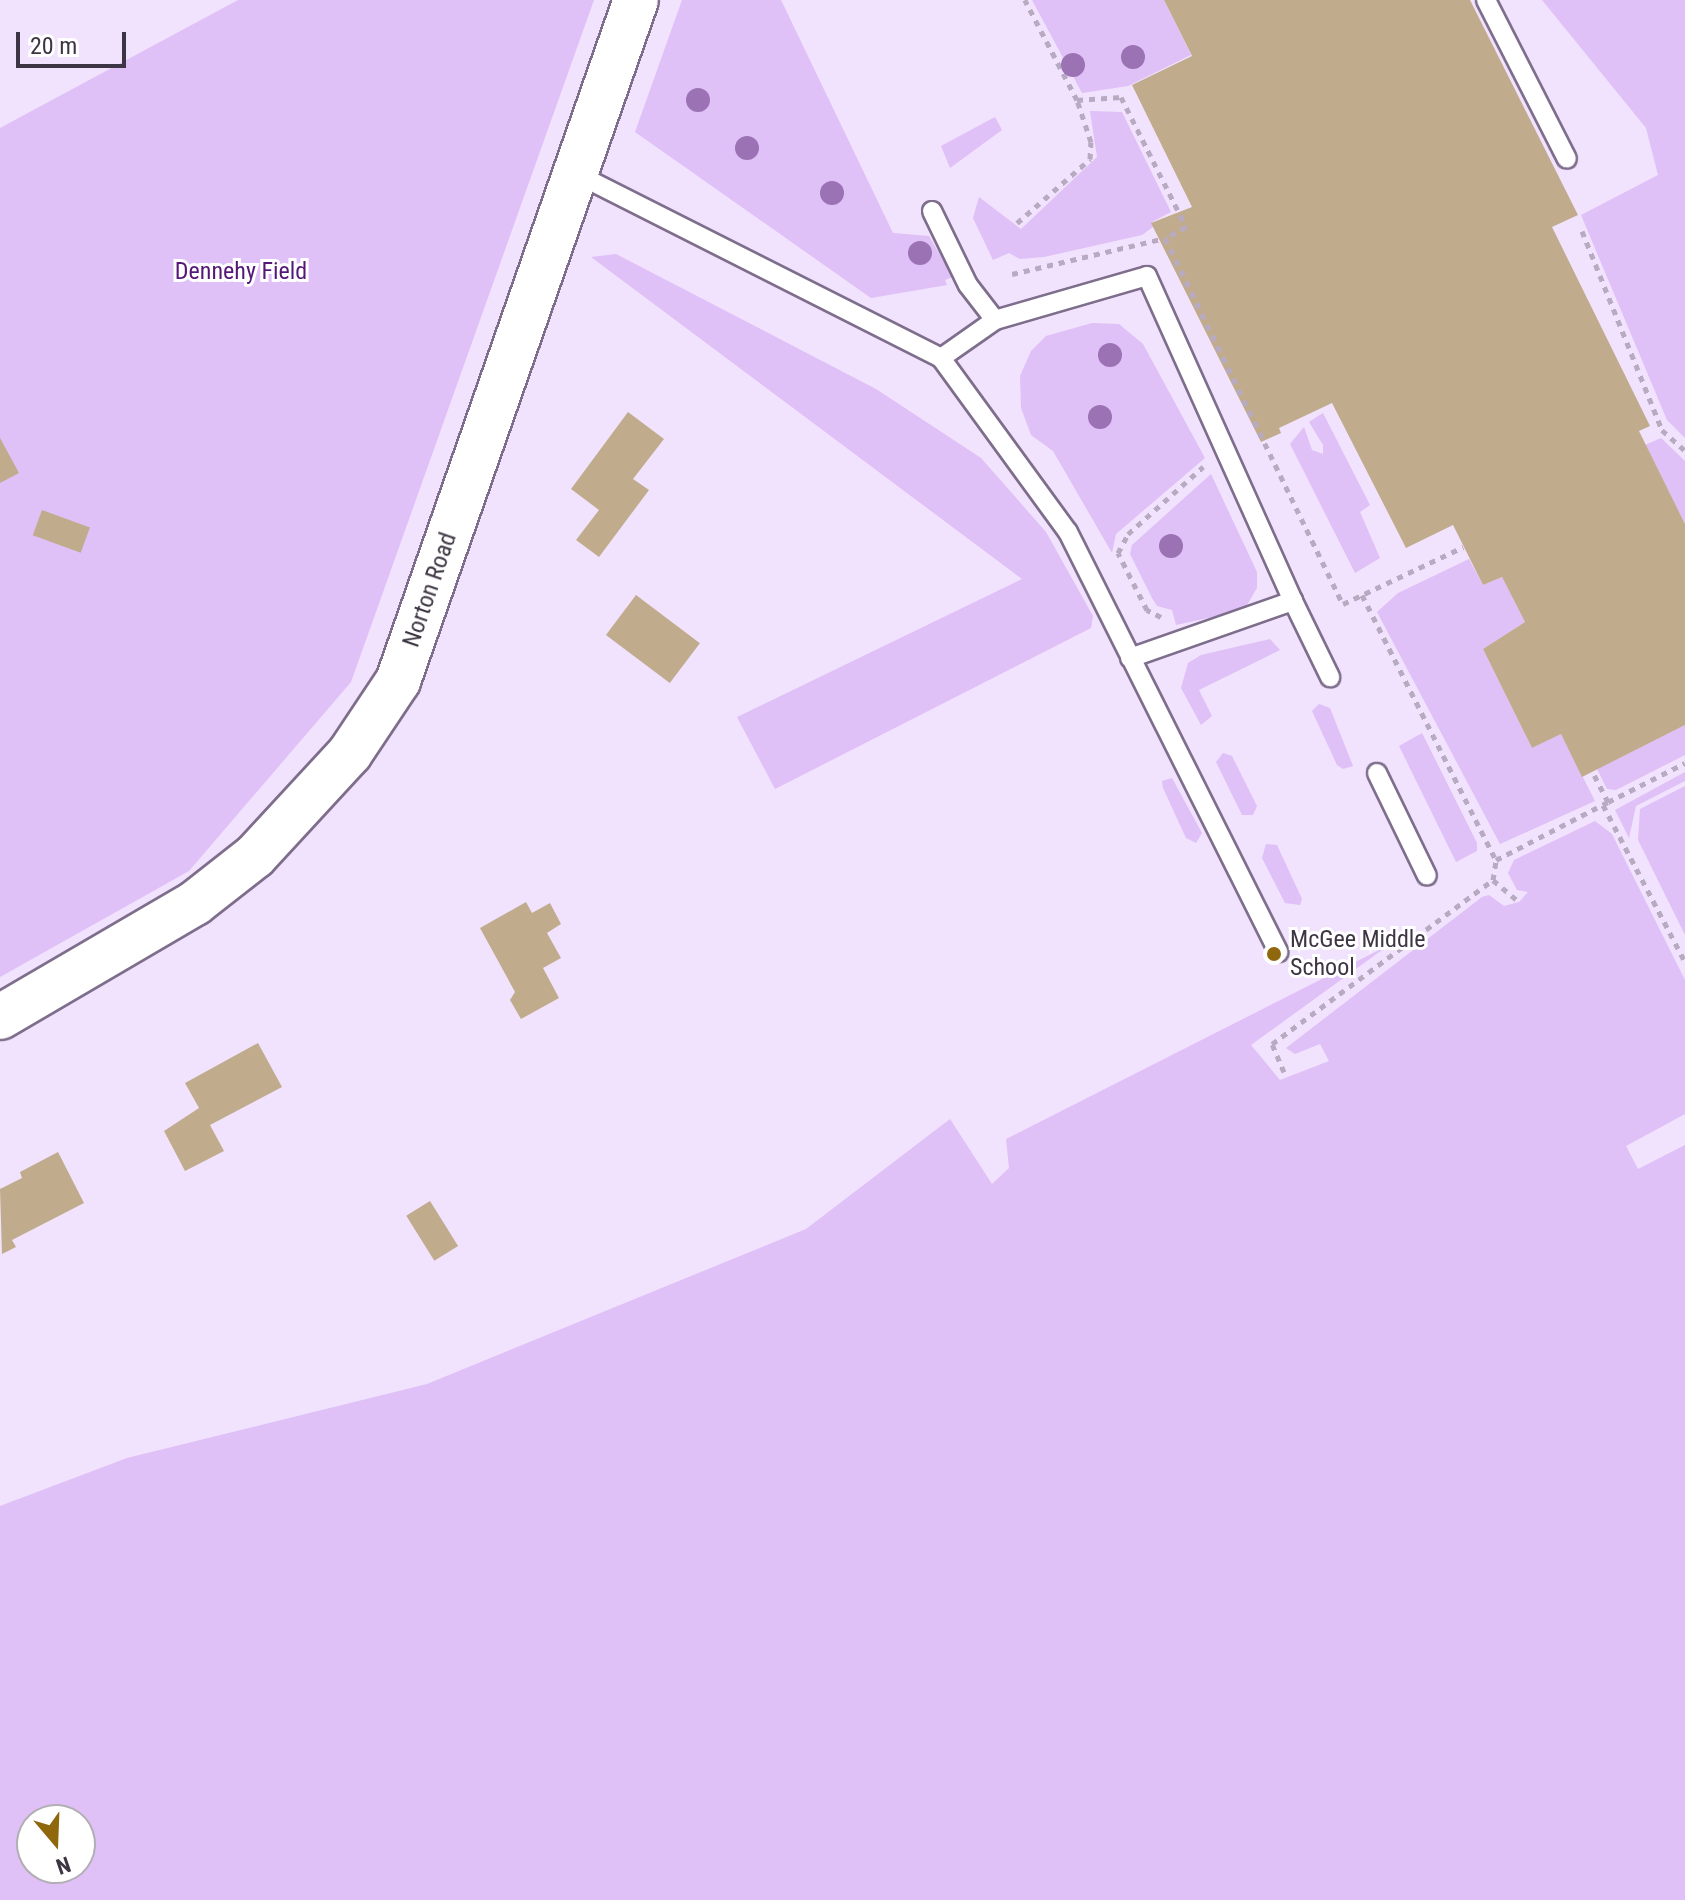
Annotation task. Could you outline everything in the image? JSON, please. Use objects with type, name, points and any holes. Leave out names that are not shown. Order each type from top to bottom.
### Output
[{"type":"main road","name":"Norton Road","points":[[0,1017],[195,903],[255,856],[350,753],[398,681],[636,0]]},
{"type":"lane","points":[[1486,0],[1567,159]]},
{"type":"lane","points":[[575,173],[941,358],[1068,532],[1278,952]]},
{"type":"lane","points":[[932,211],[968,285],[995,320]]},
{"type":"lane","points":[[941,358],[995,320],[1147,276],[1330,677]]},
{"type":"lane","points":[[1130,658],[1293,601]]},
{"type":"lane","points":[[1377,773],[1427,876]]},
{"type":"path","points":[[1017,223],[1090,159],[1091,142],[1077,100],[1025,0]]},
{"type":"path","points":[[1012,274],[1165,238],[1186,227],[1121,97],[1077,100]]},
{"type":"path","points":[[1582,231],[1662,430],[1685,451]]},
{"type":"path","points":[[1165,238],[1343,604],[1463,547]]},
{"type":"path","points":[[1174,619],[1147,610],[1118,553],[1128,534],[1224,448]]},
{"type":"path","points":[[1284,1072],[1272,1044],[1493,880],[1496,860],[1362,595]]},
{"type":"path","points":[[1496,860],[1685,763]]},
{"type":"path","points":[[1592,771],[1685,962]]},
{"type":"path","points":[[1493,880],[1519,902]]},
{"type":"green space","name":"Dennehy Field","points":[[238,0],[594,0],[351,682],[189,871],[0,977],[0,128]]},
{"type":"green space","points":[[682,0],[781,0],[893,233],[929,236],[953,277],[945,280],[947,285],[871,298],[635,132]]},
{"type":"green space","points":[[1032,0],[1164,0],[1191,55],[1128,86],[1082,93]]},
{"type":"green space","points":[[1542,0],[1685,0],[1685,438],[1667,420],[1581,215],[1658,175],[1646,128]]},
{"type":"green space","points":[[1090,111],[1122,112],[1171,212],[1152,222],[1153,227],[1142,235],[1044,257],[1020,259],[1009,253],[993,260],[973,218],[979,197],[1021,229],[1097,157]]},
{"type":"green space","points":[[995,117],[1002,130],[950,168],[941,146]]},
{"type":"green space","points":[[616,254],[876,389],[981,458],[1046,532],[1093,616],[1091,628],[775,789],[737,717],[1022,579],[591,257]]},
{"type":"green space","points":[[1092,323],[1119,324],[1143,344],[1205,458],[1116,534],[1112,553],[1053,451],[1031,435],[1021,408],[1020,376],[1031,351],[1046,336]]},
{"type":"green space","points":[[1323,413],[1370,505],[1360,512],[1380,558],[1355,573],[1290,444],[1304,427],[1312,450],[1323,454],[1323,445],[1309,422]]},
{"type":"green space","points":[[1661,438],[1685,461],[1685,524],[1645,445]]},
{"type":"green space","points":[[1211,474],[1257,572],[1257,588],[1247,605],[1235,612],[1176,625],[1172,610],[1157,606],[1152,598],[1130,554],[1132,545]]},
{"type":"green space","points":[[1469,559],[1483,585],[1502,577],[1525,622],[1483,649],[1532,748],[1561,734],[1595,801],[1500,844],[1377,612],[1398,593]]},
{"type":"green space","points":[[1270,639],[1280,650],[1199,690],[1212,716],[1201,725],[1181,688],[1188,663],[1201,655]]},
{"type":"green space","points":[[1319,704],[1330,708],[1353,766],[1343,769],[1337,765],[1312,711]]},
{"type":"green space","points":[[1685,725],[1685,755],[1616,790],[1607,789],[1597,769]]},
{"type":"green space","points":[[1422,733],[1477,843],[1477,851],[1456,862],[1399,746]]},
{"type":"green space","points":[[1223,753],[1232,756],[1257,806],[1253,815],[1242,815],[1216,762]]},
{"type":"green space","points":[[1685,772],[1685,781],[1636,806],[1629,838],[1615,810]]},
{"type":"green space","points":[[1172,778],[1202,833],[1196,843],[1186,838],[1163,788],[1162,781]]},
{"type":"green space","points":[[1685,786],[1685,935],[1638,840],[1640,809]]},
{"type":"green space","points":[[1595,821],[1612,834],[1685,980],[1685,1114],[1626,1146],[1638,1169],[1685,1145],[1685,1900],[0,1900],[0,1506],[127,1458],[427,1384],[806,1229],[950,1119],[992,1184],[1009,1168],[1006,1139],[1389,945],[1251,1045],[1280,1080],[1329,1061],[1320,1044],[1295,1054],[1286,1048],[1482,897],[1489,895],[1504,906],[1519,902],[1528,892],[1517,890],[1508,873],[1514,860]]},
{"type":"green space","points":[[1266,844],[1277,845],[1302,899],[1300,905],[1285,903],[1262,858]]},
{"type":"building","points":[[1164,0],[1470,0],[1578,215],[1552,227],[1650,426],[1639,431],[1685,524],[1685,725],[1582,777],[1561,734],[1532,748],[1483,649],[1525,622],[1502,577],[1483,585],[1453,525],[1406,548],[1332,403],[1279,428],[1281,433],[1261,442],[1151,223],[1192,207],[1132,85],[1192,56]]},
{"type":"building","points":[[628,412],[664,439],[633,479],[649,490],[599,557],[576,540],[599,510],[571,489]]},
{"type":"building","points":[[0,438],[19,473],[0,483]]},
{"type":"building","points":[[42,510],[90,527],[81,553],[33,535]]},
{"type":"building","points":[[636,595],[700,643],[670,683],[606,635]]},
{"type":"building","points":[[526,902],[532,913],[550,903],[561,924],[547,933],[561,958],[543,968],[559,998],[521,1019],[510,1000],[515,992],[480,928]]},
{"type":"building","points":[[258,1043],[282,1087],[210,1125],[224,1151],[185,1171],[164,1131],[199,1108],[185,1083]]},
{"type":"building","points":[[58,1152],[84,1203],[12,1240],[16,1247],[2,1254],[0,1189],[22,1178],[20,1172]]},
{"type":"building","points":[[430,1201],[458,1246],[434,1261],[406,1216]]},
{"type":"place","name":"McGee Middle School","points":[[1274,954]]}]
